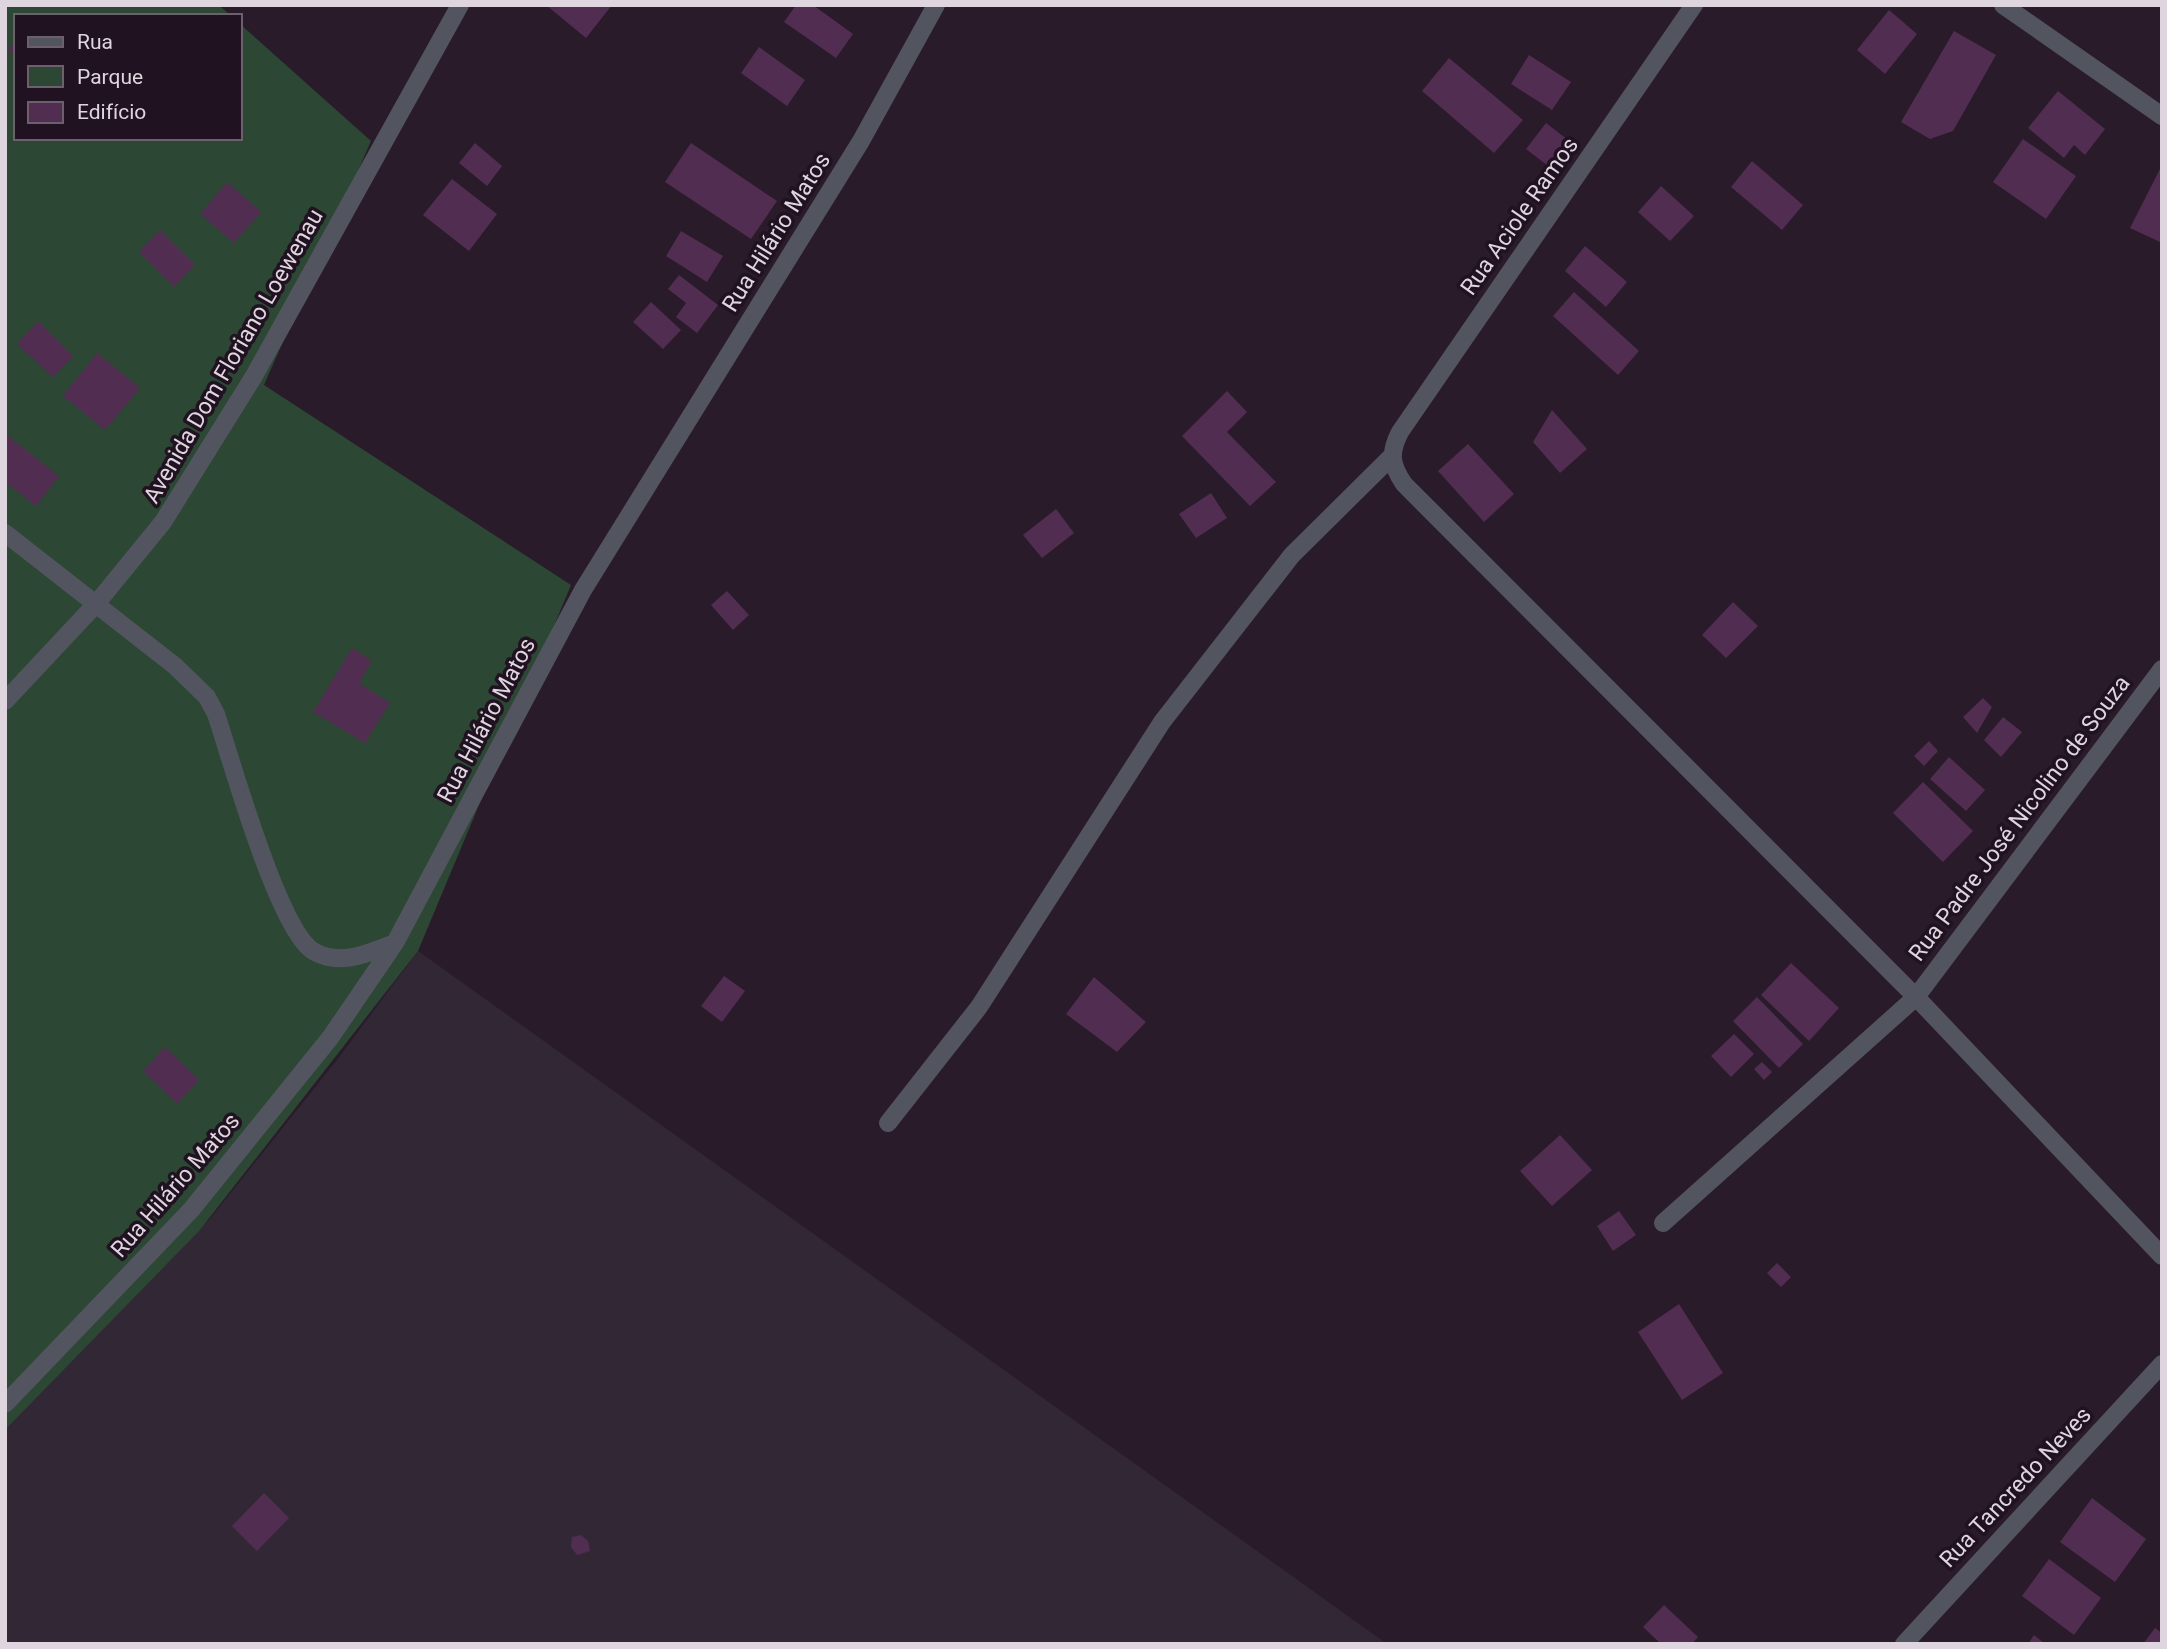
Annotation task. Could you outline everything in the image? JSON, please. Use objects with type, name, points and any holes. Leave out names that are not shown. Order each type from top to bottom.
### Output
[{"type":"street","name":"Avenida Dom Floriano Loewenau","points":[[5,701],[96,604],[163,522],[254,376],[460,5]]},
{"type":"street","name":"Rua Hilário Matos","points":[[5,1404],[191,1210],[330,1038],[395,943],[583,590],[853,153],[936,5]]},
{"type":"street","name":"Rua Aciole Ramos","points":[[1391,457],[1400,432],[1694,5]]},
{"type":"street","points":[[2003,5],[2162,116]]},
{"type":"street","points":[[888,1123],[979,1007],[1162,722],[1292,555],[1391,457],[1404,484],[1916,997],[2162,1255]]},
{"type":"street","points":[[5,533],[175,666],[207,697],[216,714],[273,885],[299,938],[311,950],[341,959],[356,957],[395,943]]},
{"type":"street","name":"Rua Padre José Nicolino de Souza","points":[[1662,1223],[1916,997],[2162,668]]},
{"type":"street","name":"Rua Tancredo Neves","points":[[1904,1644],[2162,1364]]},
{"type":"shaded area","points":[[418,951],[1387,1644],[5,1644],[5,1430],[209,1220],[337,1060]]},
{"type":"green space","points":[[5,5],[219,5],[229,14],[14,14],[14,140],[242,140],[242,26],[371,141],[264,385],[571,585],[418,951],[200,1230],[5,1430]]},
{"type":"building","points":[[546,5],[612,5],[586,38]]},
{"type":"building","points":[[796,5],[813,5],[853,34],[836,58],[784,22]]},
{"type":"building","points":[[1889,10],[1917,34],[1885,74],[1857,50]]},
{"type":"building","points":[[1954,31],[1996,55],[1953,131],[1930,139],[1901,122]]},
{"type":"building","points":[[14,43],[14,55],[8,49]]},
{"type":"building","points":[[759,47],[805,80],[787,106],[741,73]]},
{"type":"building","points":[[1529,55],[1571,82],[1552,110],[1511,84]]},
{"type":"building","points":[[1449,58],[1523,120],[1494,153],[1422,91]]},
{"type":"building","points":[[2058,91],[2105,129],[2085,155],[2074,145],[2064,158],[2028,128]]},
{"type":"building","points":[[1546,123],[1572,143],[1552,169],[1526,149]]},
{"type":"building","points":[[2023,139],[2076,176],[2046,219],[1993,182]]},
{"type":"building","points":[[475,143],[502,166],[487,186],[459,163]]},
{"type":"building","points":[[691,143],[777,201],[751,239],[665,182]]},
{"type":"building","points":[[1752,161],[1803,205],[1782,230],[1731,187]]},
{"type":"building","points":[[2162,165],[2162,239],[2160,242],[2130,228]]},
{"type":"building","points":[[452,179],[497,214],[469,251],[423,215]]},
{"type":"building","points":[[227,182],[261,212],[234,243],[200,214]]},
{"type":"building","points":[[1661,186],[1694,216],[1670,241],[1638,212]]},
{"type":"building","points":[[160,230],[195,265],[174,287],[139,252]]},
{"type":"building","points":[[681,231],[723,256],[707,282],[666,256]]},
{"type":"building","points":[[1585,246],[1627,282],[1606,307],[1565,271]]},
{"type":"building","points":[[679,275],[718,305],[697,333],[676,317],[686,303],[668,289]]},
{"type":"building","points":[[1574,292],[1639,351],[1618,375],[1553,316]]},
{"type":"building","points":[[651,302],[681,330],[663,349],[633,322]]},
{"type":"building","points":[[38,321],[73,356],[53,377],[17,344]]},
{"type":"building","points":[[97,353],[140,388],[105,430],[63,396]]},
{"type":"building","points":[[1227,391],[1247,412],[1227,432],[1276,482],[1250,506],[1182,436]]},
{"type":"building","points":[[1552,410],[1587,449],[1560,473],[1533,442]]},
{"type":"building","points":[[7,435],[59,476],[36,506],[5,482]]},
{"type":"building","points":[[1468,444],[1514,494],[1484,522],[1438,471]]},
{"type":"building","points":[[1211,493],[1227,518],[1196,538],[1179,514]]},
{"type":"building","points":[[1056,509],[1074,533],[1042,558],[1023,535]]},
{"type":"building","points":[[727,591],[749,615],[733,630],[711,605]]},
{"type":"building","points":[[1733,602],[1758,626],[1726,658],[1702,635]]},
{"type":"building","points":[[352,648],[372,661],[359,683],[390,703],[365,743],[313,712]]},
{"type":"building","points":[[1983,698],[1992,707],[1977,733],[1963,717]]},
{"type":"building","points":[[2003,717],[2022,732],[2001,757],[1984,740]]},
{"type":"building","points":[[1929,741],[1938,751],[1924,766],[1914,756]]},
{"type":"building","points":[[1949,757],[1985,790],[1966,811],[1930,779]]},
{"type":"building","points":[[1923,782],[1973,831],[1943,862],[1893,813]]},
{"type":"building","points":[[1791,963],[1839,1008],[1809,1041],[1761,995]]},
{"type":"building","points":[[724,976],[745,991],[722,1022],[701,1006]]},
{"type":"building","points":[[1094,977],[1146,1022],[1117,1052],[1066,1014]]},
{"type":"building","points":[[1757,997],[1803,1044],[1779,1068],[1733,1021]]},
{"type":"building","points":[[1734,1034],[1754,1054],[1731,1077],[1711,1056]]},
{"type":"building","points":[[165,1047],[199,1080],[177,1104],[143,1071]]},
{"type":"building","points":[[1762,1062],[1772,1072],[1764,1080],[1754,1069]]},
{"type":"building","points":[[1560,1135],[1592,1170],[1552,1206],[1520,1171]]},
{"type":"building","points":[[1619,1211],[1636,1235],[1613,1251],[1597,1226]]},
{"type":"building","points":[[1777,1263],[1791,1277],[1781,1287],[1767,1273]]},
{"type":"building","points":[[1679,1304],[1723,1373],[1682,1400],[1638,1332]]},
{"type":"building","points":[[264,1493],[289,1518],[257,1551],[232,1526]]},
{"type":"building","points":[[2092,1498],[2146,1539],[2115,1582],[2060,1542]]},
{"type":"building","points":[[581,1535],[588,1541],[590,1551],[577,1555],[571,1547],[572,1537]]},
{"type":"building","points":[[2049,1559],[2101,1598],[2074,1635],[2022,1596]]},
{"type":"building","points":[[1664,1605],[1698,1637],[1692,1644],[1661,1644],[1643,1627]]},
{"type":"building","points":[[2155,1628],[2162,1633],[2162,1644],[2143,1644]]},
{"type":"building","points":[[2034,1635],[2045,1644],[2028,1644]]}]
